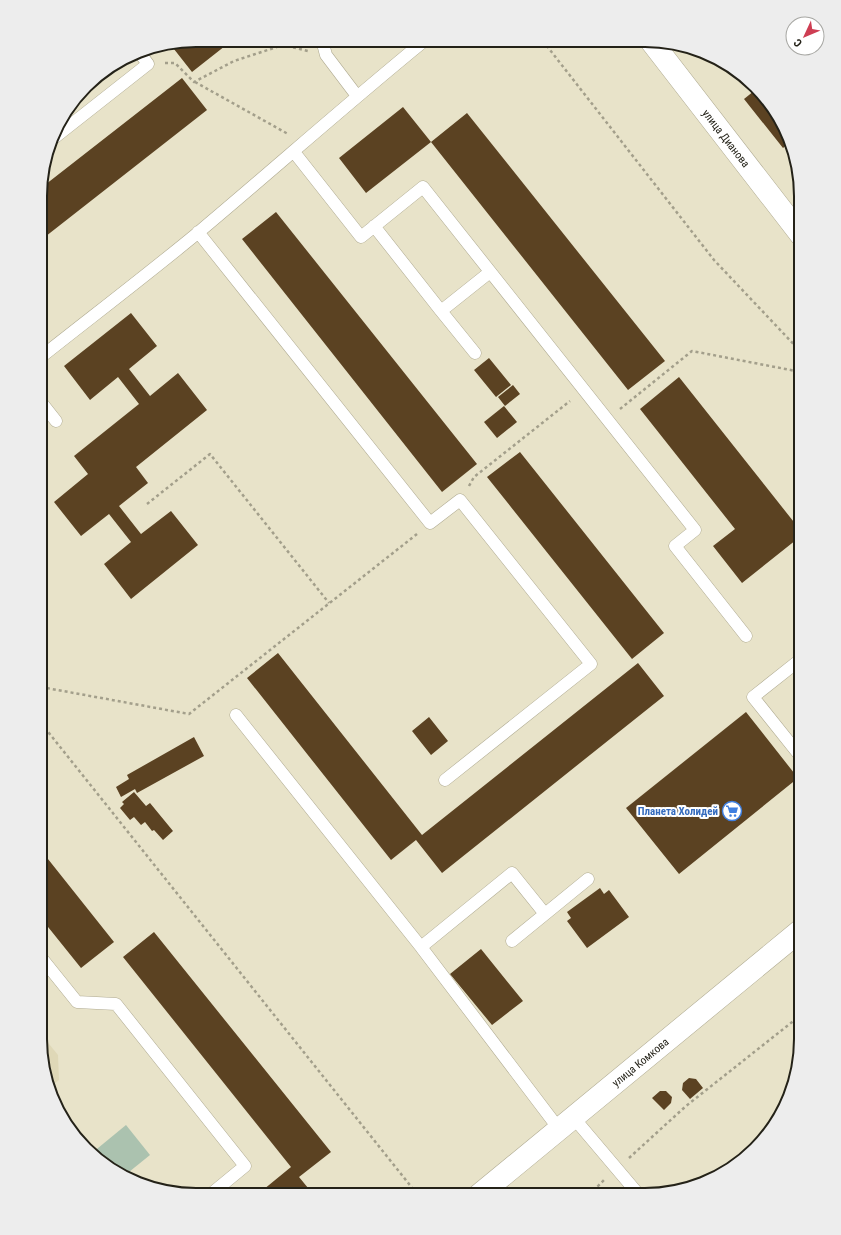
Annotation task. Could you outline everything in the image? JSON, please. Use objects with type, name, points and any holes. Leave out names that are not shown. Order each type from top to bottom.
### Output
[{"type":"street","name":"улица Дианова","points":[[656,47],[794,226]]},
{"type":"street","name":"улица Комкова","points":[[486,1188],[794,936]]},
{"type":"lane","points":[[324,47],[326,55],[357,96]]},
{"type":"lane","points":[[47,352],[198,232],[417,47]]},
{"type":"lane","points":[[61,133],[148,64],[143,57]]},
{"type":"lane","points":[[294,152],[361,237],[423,187],[696,530],[675,546],[746,636]]},
{"type":"lane","points":[[374,226],[476,353]]},
{"type":"lane","points":[[198,232],[430,523],[460,500],[591,664],[445,780]]},
{"type":"lane","points":[[442,310],[490,272]]},
{"type":"lane","points":[[47,410],[56,421]]},
{"type":"lane","points":[[794,665],[753,697],[794,748]]},
{"type":"lane","points":[[236,716],[421,947],[566,1123],[617,1168],[633,1188]]},
{"type":"lane","points":[[421,947],[512,873],[545,914]]},
{"type":"lane","points":[[512,941],[588,879]]},
{"type":"lane","points":[[47,965],[77,1002],[116,1004],[245,1166],[218,1188]]},
{"type":"path","points":[[194,82],[234,61],[280,47]]},
{"type":"path","points":[[288,47],[326,55]]},
{"type":"path","points":[[547,47],[714,260],[794,345]]},
{"type":"path","points":[[148,64],[175,63],[194,82],[304,143]]},
{"type":"path","points":[[608,419],[692,351],[794,371]]},
{"type":"path","points":[[460,500],[474,477],[584,390]]},
{"type":"path","points":[[147,504],[210,454],[329,603]]},
{"type":"path","points":[[47,688],[189,714],[430,523]]},
{"type":"path","points":[[47,731],[412,1188]]},
{"type":"path","points":[[596,1188],[686,1106],[794,1021]]},
{"type":"shaded area","points":[[47,1042],[58,1055],[59,1080],[54,1084],[48,1058]]},
{"type":"green space","points":[[126,1125],[150,1155],[129,1172],[113,1163],[96,1149]]},
{"type":"building","points":[[187,47],[224,47],[192,72],[174,49]]},
{"type":"building","points":[[182,78],[207,110],[47,235],[47,183]]},
{"type":"building","points":[[752,93],[763,105],[779,130],[785,146],[783,148],[744,99]]},
{"type":"building","points":[[403,107],[431,142],[366,193],[339,158]]},
{"type":"building","points":[[467,113],[665,361],[628,390],[431,142]]},
{"type":"building","points":[[276,212],[477,464],[442,492],[242,239]]},
{"type":"building","points":[[131,313],[157,346],[129,369],[150,396],[178,373],[207,410],[136,467],[148,483],[119,506],[141,534],[171,511],[198,545],[131,599],[104,564],[131,542],[109,514],[81,536],[54,502],[88,474],[74,456],[139,404],[118,377],[90,400],[64,366]]},
{"type":"building","points":[[489,358],[511,385],[496,397],[474,370]]},
{"type":"building","points":[[679,377],[794,522],[794,542],[742,583],[713,546],[735,529],[640,409]]},
{"type":"building","points":[[513,385],[520,394],[505,406],[498,397]]},
{"type":"building","points":[[504,406],[517,422],[497,438],[484,422]]},
{"type":"building","points":[[520,452],[664,633],[632,659],[487,477]]},
{"type":"building","points":[[278,653],[422,835],[638,663],[664,696],[442,873],[416,840],[391,860],[247,678]]},
{"type":"building","points":[[746,712],[794,773],[794,781],[679,874],[626,808]]},
{"type":"building","points":[[429,717],[448,741],[431,755],[412,731]]},
{"type":"building","points":[[194,737],[204,756],[137,793],[135,789],[121,797],[116,787],[129,779],[127,775]]},
{"type":"building","points":[[134,792],[146,806],[150,803],[173,831],[163,840],[154,830],[152,831],[145,822],[141,825],[134,817],[130,820],[120,808],[124,804],[122,802]]},
{"type":"building","points":[[47,858],[114,942],[81,968],[47,926]]},
{"type":"building","points":[[600,888],[604,894],[609,890],[629,917],[587,948],[567,921],[571,918],[567,912]]},
{"type":"building","points":[[154,932],[331,1152],[299,1177],[308,1188],[265,1188],[291,1167],[123,957]]},
{"type":"building","points":[[481,949],[523,1001],[492,1025],[450,974]]},
{"type":"building","points":[[689,1078],[696,1079],[703,1088],[690,1099],[682,1090],[683,1083]]},
{"type":"building","points":[[660,1091],[666,1091],[672,1097],[671,1103],[664,1110],[652,1098]]},
{"type":"place","name":"Планета Холидей","points":[[732,811]]}]
